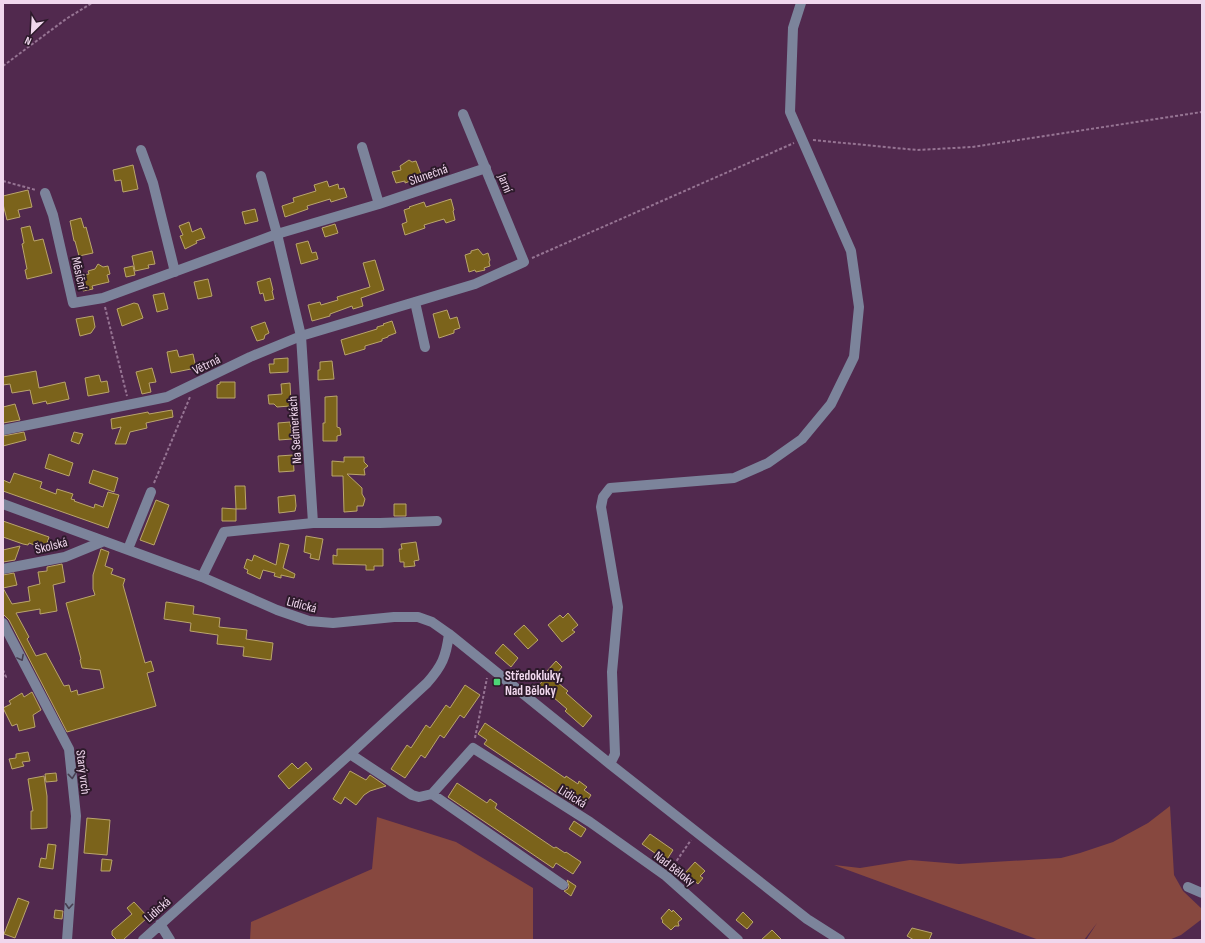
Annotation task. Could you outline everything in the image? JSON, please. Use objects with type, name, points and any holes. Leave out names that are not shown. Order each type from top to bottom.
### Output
[{"type":"street","points":[[610,764],[615,754],[612,672],[618,607],[601,507],[603,497],[610,488],[734,478],[768,463],[802,439],[831,404],[854,357],[859,307],[851,251],[790,112],[793,28],[801,3]]},
{"type":"street","name":"Jarní","points":[[463,114],[524,262]]},
{"type":"street","points":[[362,148],[379,204]]},
{"type":"street","points":[[141,150],[153,183],[175,272]]},
{"type":"street","name":"Slunečná","points":[[277,234],[379,204],[486,168]]},
{"type":"street","points":[[261,176],[277,234],[301,336]]},
{"type":"street","name":"Měsíční","points":[[45,192],[53,215],[73,303],[103,298],[277,234]]},
{"type":"street","name":"Větrná","points":[[3,430],[167,397],[250,357],[301,336],[475,284],[524,262]]},
{"type":"street","points":[[415,302],[425,347]]},
{"type":"street","name":"Na Sedmerkách","points":[[301,336],[313,523]]},
{"type":"street","points":[[128,549],[151,492]]},
{"type":"street","name":"Lidická","points":[[3,504],[202,577],[277,610],[309,621],[333,623],[394,617],[418,617],[432,622],[449,634],[447,651],[443,662],[438,671],[427,683],[143,940]]},
{"type":"street","points":[[202,577],[224,532],[313,523],[437,521]]},
{"type":"street","name":"Školská","points":[[3,569],[64,557],[104,541]]},
{"type":"street","name":"Starý vrch","points":[[3,623],[69,749],[76,816],[67,940]]},
{"type":"street","points":[[449,634],[807,920],[840,940]]},
{"type":"street","points":[[350,754],[412,795],[419,797],[432,794],[473,748]]},
{"type":"street","name":"Lidická","points":[[473,748],[590,822]]},
{"type":"street","points":[[432,794],[563,885]]},
{"type":"street","name":"Nad Běloky","points":[[590,822],[666,876],[738,940]]},
{"type":"street","points":[[1188,886],[1202,893]]},
{"type":"street","points":[[160,924],[170,940]]},
{"type":"path","points":[[3,66],[66,19],[92,3]]},
{"type":"path","points":[[524,262],[801,139],[917,150],[972,148],[1202,112]]},
{"type":"path","points":[[3,181],[45,192]]},
{"type":"path","points":[[103,298],[130,405]]},
{"type":"path","points":[[151,492],[195,383]]},
{"type":"path","points":[[473,748],[489,667]]},
{"type":"path","points":[[3,670],[6,677],[3,679]]},
{"type":"path","points":[[666,876],[696,832]]},
{"type":"shaded area","points":[[1170,806],[1174,875],[1183,891],[1202,909],[1202,919],[1181,935],[1169,940],[1086,940],[1097,923],[1084,940],[1039,940],[834,865],[860,868],[910,860],[959,864],[1061,858],[1113,842],[1148,823]]},
{"type":"shaded area","points":[[377,817],[456,842],[533,888],[533,940],[250,940],[251,922],[372,869]]},
{"type":"building","points":[[409,160],[412,162],[416,161],[422,177],[405,183],[405,181],[396,183],[392,172],[401,170],[400,166]]},
{"type":"building","points":[[133,165],[138,189],[123,192],[121,180],[115,181],[113,170]]},
{"type":"building","points":[[327,181],[329,187],[338,184],[339,189],[344,188],[347,197],[331,202],[330,199],[307,206],[308,209],[285,217],[282,206],[294,202],[293,198],[316,191],[314,185]]},
{"type":"building","points":[[28,190],[32,207],[18,210],[20,217],[7,220],[3,204],[3,196]]},
{"type":"building","points":[[451,199],[455,220],[446,223],[444,219],[424,225],[425,228],[405,235],[402,224],[407,222],[404,210],[424,202],[426,207]]},
{"type":"building","points":[[255,209],[258,221],[245,224],[242,212]]},
{"type":"building","points":[[81,218],[84,228],[86,227],[93,253],[79,256],[70,221]]},
{"type":"building","points":[[189,222],[192,232],[201,228],[205,238],[196,241],[197,243],[185,249],[180,236],[183,235],[179,226]]},
{"type":"building","points":[[335,224],[338,233],[325,237],[322,228]]},
{"type":"building","points":[[30,226],[34,241],[43,239],[52,273],[27,279],[25,270],[27,269],[22,244],[24,243],[21,228]]},
{"type":"building","points":[[308,241],[312,253],[316,252],[318,259],[301,264],[296,244]]},
{"type":"building","points":[[478,249],[483,255],[488,253],[490,266],[484,268],[485,270],[476,272],[475,270],[469,272],[465,255]]},
{"type":"building","points":[[152,251],[155,264],[148,265],[149,268],[135,271],[132,256]]},
{"type":"building","points":[[375,260],[384,290],[361,298],[363,306],[353,309],[352,306],[330,314],[330,316],[312,321],[308,305],[320,302],[321,305],[338,300],[337,297],[370,287],[363,263]]},
{"type":"building","points":[[98,264],[103,267],[108,266],[110,274],[107,275],[109,282],[92,286],[93,289],[83,291],[79,276],[89,274],[88,271],[95,269]]},
{"type":"building","points":[[133,266],[135,275],[126,277],[124,268]]},
{"type":"building","points":[[270,278],[274,299],[265,301],[263,293],[260,294],[257,282]]},
{"type":"building","points":[[208,279],[212,296],[198,299],[194,282]]},
{"type":"building","points":[[164,293],[168,309],[157,312],[153,295]]},
{"type":"building","points":[[134,303],[138,304],[143,318],[122,326],[117,309]]},
{"type":"building","points":[[447,310],[450,319],[457,317],[460,328],[454,330],[454,333],[439,338],[433,314]]},
{"type":"building","points":[[93,316],[95,327],[91,333],[80,336],[76,319]]},
{"type":"building","points":[[392,321],[396,333],[382,339],[382,341],[365,346],[365,349],[345,355],[341,340],[377,329],[377,327]]},
{"type":"building","points":[[265,322],[269,333],[265,335],[264,339],[257,341],[251,327]]},
{"type":"building","points":[[177,350],[179,357],[193,354],[196,368],[171,373],[167,352]]},
{"type":"building","points":[[288,358],[288,372],[270,373],[269,364],[274,364],[274,359]]},
{"type":"building","points":[[332,361],[334,379],[318,380],[320,362]]},
{"type":"building","points":[[152,368],[156,382],[149,383],[151,392],[142,394],[136,372]]},
{"type":"building","points":[[36,371],[39,388],[65,382],[69,399],[47,404],[46,401],[33,404],[30,390],[12,393],[10,384],[3,385],[3,377]]},
{"type":"building","points":[[99,375],[101,382],[107,381],[109,392],[88,396],[85,378]]},
{"type":"building","points":[[220,382],[235,382],[235,398],[217,398],[217,385],[220,384]]},
{"type":"building","points":[[290,383],[290,406],[277,407],[274,404],[269,404],[268,395],[282,394],[281,384]]},
{"type":"building","points":[[337,396],[337,427],[340,428],[341,435],[337,436],[337,441],[323,441],[325,397]]},
{"type":"building","points":[[15,404],[20,420],[3,423],[3,407]]},
{"type":"building","points":[[172,410],[173,417],[146,423],[147,428],[130,432],[126,444],[115,444],[121,427],[112,429],[111,419],[148,412],[149,414]]},
{"type":"building","points":[[290,422],[292,439],[279,440],[278,423]]},
{"type":"building","points":[[24,432],[26,440],[3,446],[3,436]]},
{"type":"building","points":[[74,432],[83,434],[79,444],[71,441]]},
{"type":"building","points":[[49,454],[73,463],[69,476],[45,468]]},
{"type":"building","points":[[293,455],[294,471],[279,472],[278,456]]},
{"type":"building","points":[[344,457],[364,457],[364,462],[368,466],[364,469],[365,475],[347,474],[362,488],[362,494],[365,499],[363,506],[357,506],[357,511],[344,512],[343,476],[332,476],[332,461],[344,462]]},
{"type":"building","points":[[93,470],[118,478],[114,492],[89,483]]},
{"type":"building","points":[[14,473],[42,482],[40,488],[56,494],[57,489],[73,494],[71,499],[75,500],[74,501],[94,508],[95,504],[103,507],[108,492],[119,495],[108,528],[3,491],[3,480],[10,483]]},
{"type":"building","points":[[235,486],[245,486],[246,509],[236,509]]},
{"type":"building","points":[[295,495],[295,511],[279,513],[278,497]]},
{"type":"building","points":[[156,500],[169,505],[154,545],[140,540]]},
{"type":"building","points":[[394,504],[406,504],[406,516],[394,516]]},
{"type":"building","points":[[222,508],[236,509],[236,521],[222,521]]},
{"type":"building","points":[[3,521],[49,537],[45,549],[29,543],[28,545],[23,544],[3,537]]},
{"type":"building","points":[[306,536],[323,539],[319,560],[310,558],[311,554],[304,552]]},
{"type":"building","points":[[416,542],[419,560],[414,561],[415,566],[404,567],[404,562],[400,562],[399,549],[402,549],[401,544]]},
{"type":"building","points":[[280,543],[289,545],[283,568],[295,574],[294,578],[281,575],[281,578],[274,576],[275,573],[263,570],[260,579],[247,573],[248,570],[244,568],[247,559],[252,561],[254,555],[276,565]]},
{"type":"building","points":[[20,546],[15,560],[3,562],[3,550]]},
{"type":"building","points":[[101,549],[109,552],[105,566],[113,569],[111,574],[125,579],[123,585],[145,663],[151,661],[154,671],[147,673],[156,706],[67,732],[9,620],[3,614],[3,588],[12,604],[30,601],[28,587],[40,584],[38,572],[47,571],[47,567],[62,564],[65,582],[53,585],[57,611],[40,614],[40,609],[16,613],[29,637],[27,639],[36,656],[46,653],[64,686],[69,685],[71,692],[77,690],[78,695],[104,688],[100,670],[82,668],[66,603],[95,595],[93,589],[93,575]]},
{"type":"building","points":[[337,549],[383,549],[383,566],[374,566],[374,570],[366,570],[366,565],[333,564],[333,555],[337,556]]},
{"type":"building","points":[[14,573],[17,585],[3,588],[3,575]]},
{"type":"building","points":[[166,602],[194,606],[193,614],[220,618],[219,627],[247,630],[246,639],[273,643],[271,660],[243,656],[244,647],[217,644],[218,635],[190,631],[191,623],[164,619]]},
{"type":"building","points":[[568,613],[578,625],[572,630],[575,632],[562,642],[548,625],[560,615],[563,618]]},
{"type":"building","points":[[524,625],[538,640],[528,649],[514,634]]},
{"type":"building","points":[[503,644],[518,658],[511,667],[495,653]]},
{"type":"building","points":[[556,661],[562,667],[553,678],[547,671]]},
{"type":"building","points":[[548,675],[568,691],[566,693],[592,716],[583,727],[565,711],[567,709],[539,685]]},
{"type":"building","points":[[465,685],[480,695],[464,718],[460,715],[444,738],[440,735],[425,758],[421,755],[405,778],[391,769],[407,745],[411,748],[426,725],[430,728],[446,705],[450,708]]},
{"type":"building","points":[[32,692],[41,710],[33,715],[35,727],[19,731],[17,724],[12,726],[3,708],[11,704],[9,701],[22,693],[24,697]]},
{"type":"building","points":[[485,723],[565,778],[566,776],[578,784],[579,781],[587,787],[584,790],[591,795],[585,804],[578,800],[575,805],[484,744],[487,740],[478,734]]},
{"type":"building","points":[[28,752],[30,761],[22,762],[24,766],[12,769],[9,759],[16,758],[16,754]]},
{"type":"building","points":[[306,762],[312,769],[289,789],[278,776],[292,763],[298,769]]},
{"type":"building","points":[[350,771],[366,780],[370,775],[386,786],[370,791],[364,795],[356,805],[345,797],[341,804],[333,799]]},
{"type":"building","points":[[56,773],[57,781],[46,782],[45,774]]},
{"type":"building","points":[[44,776],[47,796],[47,828],[31,829],[31,811],[33,811],[28,779]]},
{"type":"building","points":[[457,783],[487,803],[490,799],[497,804],[495,808],[554,848],[556,847],[565,853],[566,852],[581,862],[573,874],[556,863],[553,868],[448,797]]},
{"type":"building","points":[[87,818],[110,820],[107,855],[84,853]]},
{"type":"building","points":[[574,821],[586,829],[581,837],[569,829]]},
{"type":"building","points":[[650,834],[673,850],[666,861],[642,844]]},
{"type":"building","points":[[48,844],[56,845],[53,869],[39,867],[41,858],[46,859]]},
{"type":"building","points":[[102,859],[112,860],[110,871],[101,871]]},
{"type":"building","points":[[695,862],[705,871],[700,876],[703,878],[698,884],[685,873]]},
{"type":"building","points":[[567,880],[576,886],[571,896],[564,891],[568,889],[569,886]]},
{"type":"building","points":[[18,898],[29,902],[15,938],[4,934]]},
{"type":"building","points":[[134,902],[148,917],[123,940],[117,940],[112,935],[112,931],[132,914],[127,908]]},
{"type":"building","points":[[669,909],[672,912],[673,910],[682,919],[678,922],[679,926],[675,926],[671,930],[662,922],[663,921],[661,918]]},
{"type":"building","points":[[55,910],[63,911],[62,919],[54,918]]},
{"type":"building","points":[[743,912],[753,922],[747,929],[736,920]]},
{"type":"building","points":[[912,928],[932,933],[929,940],[914,940],[907,936]]},
{"type":"building","points":[[772,930],[782,940],[761,940]]},
{"type":"place","name":"Středokluky, Nad Běloky","points":[[497,682]]}]
